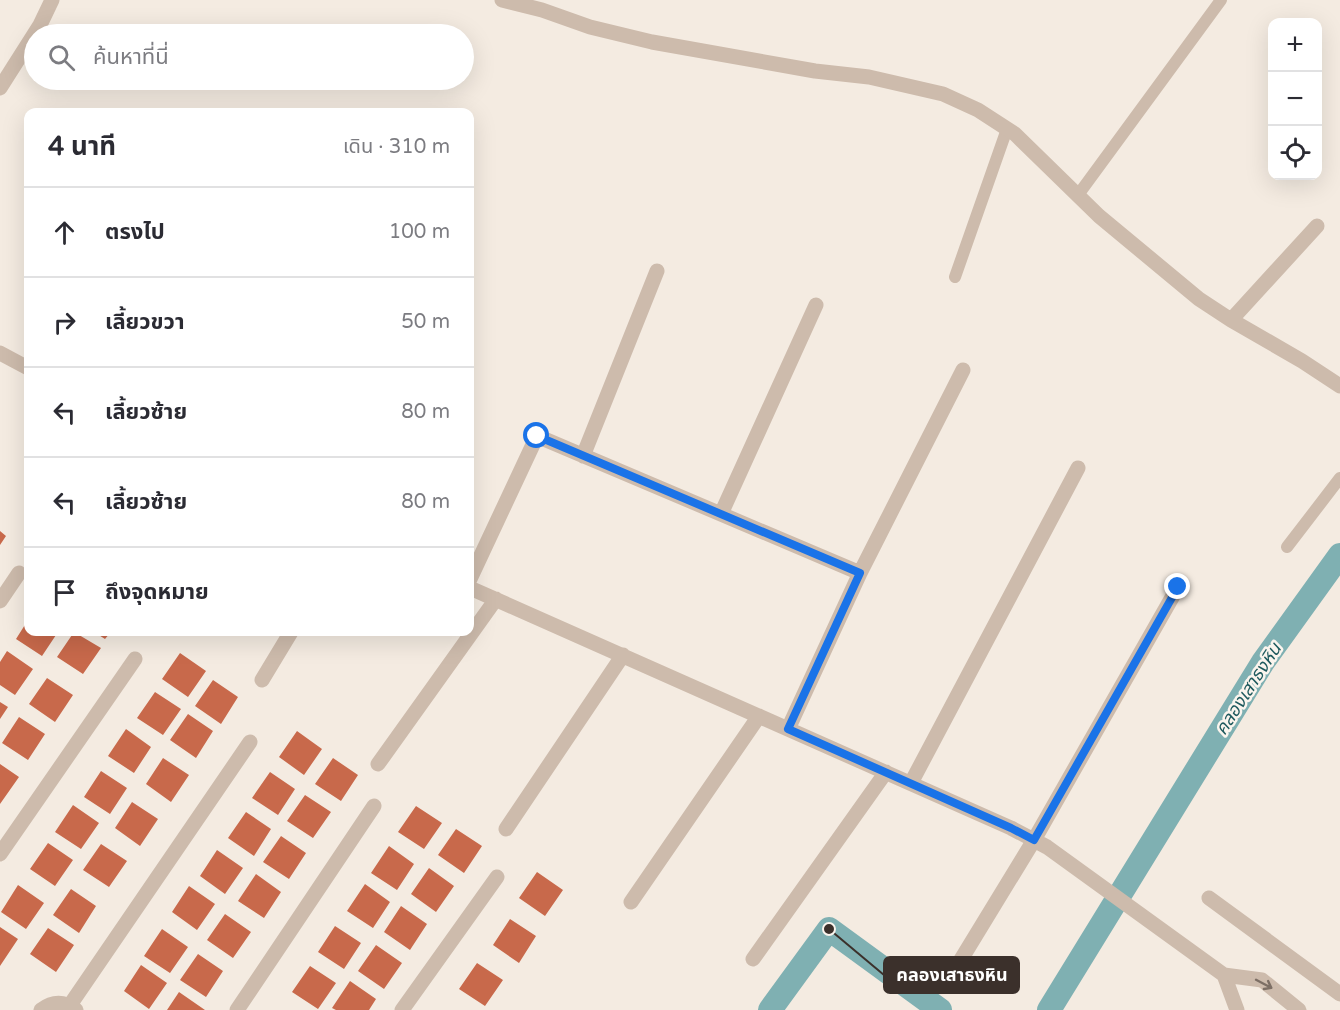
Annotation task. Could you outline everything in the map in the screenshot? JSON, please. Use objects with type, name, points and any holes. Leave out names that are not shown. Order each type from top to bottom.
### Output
[{"type":"street","points":[[40,24],[52,0]]},
{"type":"street","points":[[502,0],[542,10],[590,27],[652,42],[815,71],[869,77],[943,94],[978,110],[1007,129],[1099,216],[1199,299],[1231,321],[1302,361],[1340,386]]},
{"type":"street","points":[[0,87],[24,50]]},
{"type":"street","points":[[1231,321],[1317,226]]},
{"type":"street","points":[[583,456],[657,271]]},
{"type":"street","points":[[721,514],[816,305]]},
{"type":"street","points":[[0,353],[24,366]]},
{"type":"street","points":[[788,729],[860,573],[963,370]]},
{"type":"street","points":[[474,570],[537,436],[860,573]]},
{"type":"street","points":[[911,783],[1078,468]]},
{"type":"street","points":[[0,601],[19,573]]},
{"type":"street","points":[[951,976],[1034,840],[1178,587]]},
{"type":"street","points":[[474,590],[1011,828],[1047,847],[1224,975],[1262,981],[1299,1010]]},
{"type":"street","points":[[474,630],[496,599]]},
{"type":"street","points":[[262,680],[289,636]]},
{"type":"street","points":[[378,764],[470,636]]},
{"type":"street","points":[[506,829],[623,656]]},
{"type":"street","points":[[0,854],[135,658]]},
{"type":"street","points":[[631,902],[759,716]]},
{"type":"street","points":[[41,1010],[52,1003],[61,1002],[73,1008],[249,742]]},
{"type":"street","points":[[753,958],[886,772]]},
{"type":"street","points":[[237,1010],[374,806]]},
{"type":"street","points":[[402,1010],[497,877]]},
{"type":"street","points":[[1209,898],[1340,994]]},
{"type":"street","points":[[1224,975],[1237,1010]]},
{"type":"lane","points":[[1078,195],[1221,0]]},
{"type":"lane","points":[[955,277],[1007,129]]},
{"type":"lane","points":[[1287,547],[1340,478]]},
{"type":"building","points":[[0,531],[6,536],[0,545]]},
{"type":"building","points":[[24,626],[24,636],[55,636],[42,656],[16,639]]},
{"type":"building","points":[[71,636],[81,636],[101,648],[83,674],[57,657]]},
{"type":"building","points":[[7,651],[33,669],[15,695],[0,685],[0,662]]},
{"type":"building","points":[[180,653],[206,671],[188,697],[162,679]]},
{"type":"building","points":[[47,678],[73,695],[55,722],[29,704]]},
{"type":"building","points":[[213,680],[238,697],[221,724],[195,706]]},
{"type":"building","points":[[155,692],[181,709],[163,735],[137,718]]},
{"type":"building","points":[[0,702],[8,707],[0,719]]},
{"type":"building","points":[[188,714],[213,731],[196,758],[170,740]]},
{"type":"building","points":[[19,717],[45,734],[28,760],[2,743]]},
{"type":"building","points":[[126,729],[151,747],[134,773],[108,756]]},
{"type":"building","points":[[297,731],[322,749],[304,775],[279,757]]},
{"type":"building","points":[[163,758],[189,775],[171,802],[146,784]]},
{"type":"building","points":[[333,758],[358,775],[341,801],[315,784]]},
{"type":"building","points":[[0,764],[19,777],[0,804]]},
{"type":"building","points":[[101,771],[127,788],[110,814],[84,797]]},
{"type":"building","points":[[270,772],[295,789],[278,815],[252,798]]},
{"type":"building","points":[[305,795],[331,812],[313,838],[287,821]]},
{"type":"building","points":[[132,802],[158,819],[140,846],[115,828]]},
{"type":"building","points":[[73,805],[99,823],[81,849],[55,832]]},
{"type":"building","points":[[416,806],[442,823],[424,849],[398,832]]},
{"type":"building","points":[[246,812],[271,829],[254,856],[228,838]]},
{"type":"building","points":[[456,829],[482,846],[464,873],[438,855]]},
{"type":"building","points":[[281,836],[306,853],[289,879],[263,862]]},
{"type":"building","points":[[48,843],[73,860],[55,886],[30,869]]},
{"type":"building","points":[[101,844],[127,861],[109,887],[83,870]]},
{"type":"building","points":[[389,846],[414,864],[397,890],[371,873]]},
{"type":"building","points":[[217,850],[243,868],[225,894],[200,876]]},
{"type":"building","points":[[429,868],[454,886],[436,912],[411,894]]},
{"type":"building","points":[[537,872],[563,890],[545,916],[519,898]]},
{"type":"building","points":[[256,874],[281,892],[264,918],[238,901]]},
{"type":"building","points":[[365,884],[390,902],[373,928],[347,911]]},
{"type":"building","points":[[18,885],[44,903],[26,929],[1,912]]},
{"type":"building","points":[[189,886],[215,904],[197,930],[172,912]]},
{"type":"building","points":[[71,889],[96,906],[79,933],[53,915]]},
{"type":"building","points":[[401,906],[427,924],[410,950],[384,932]]},
{"type":"building","points":[[225,914],[251,932],[233,958],[207,940]]},
{"type":"building","points":[[510,919],[536,936],[519,963],[493,945]]},
{"type":"building","points":[[335,926],[361,943],[344,969],[318,952]]},
{"type":"building","points":[[0,927],[18,939],[0,966]]},
{"type":"building","points":[[48,928],[74,945],[56,972],[30,954]]},
{"type":"building","points":[[162,929],[188,947],[170,973],[144,956]]},
{"type":"building","points":[[376,945],[402,963],[384,989],[358,971]]},
{"type":"building","points":[[198,954],[223,971],[206,997],[180,980]]},
{"type":"building","points":[[477,963],[503,980],[485,1006],[459,989]]},
{"type":"building","points":[[141,965],[167,983],[149,1009],[124,991]]},
{"type":"building","points":[[310,966],[336,983],[318,1009],[292,992]]},
{"type":"building","points":[[350,981],[376,999],[369,1010],[332,1008]]},
{"type":"building","points":[[179,992],[205,1010],[167,1010]]},
{"type":"waterway","name":"คลองเสาธงหิน","points":[[1049,1010],[1263,662],[1340,555]]},
{"type":"waterway","name":"คลองเสาธงหิน","points":[[770,1010],[829,929],[940,1010]]},
{"type":"place","name":"คลองเสาธงหิน","points":[[829,929]]},
{"type":"route","points":[[537,436],[860,573],[788,729],[1034,840],[1178,587]]}]
